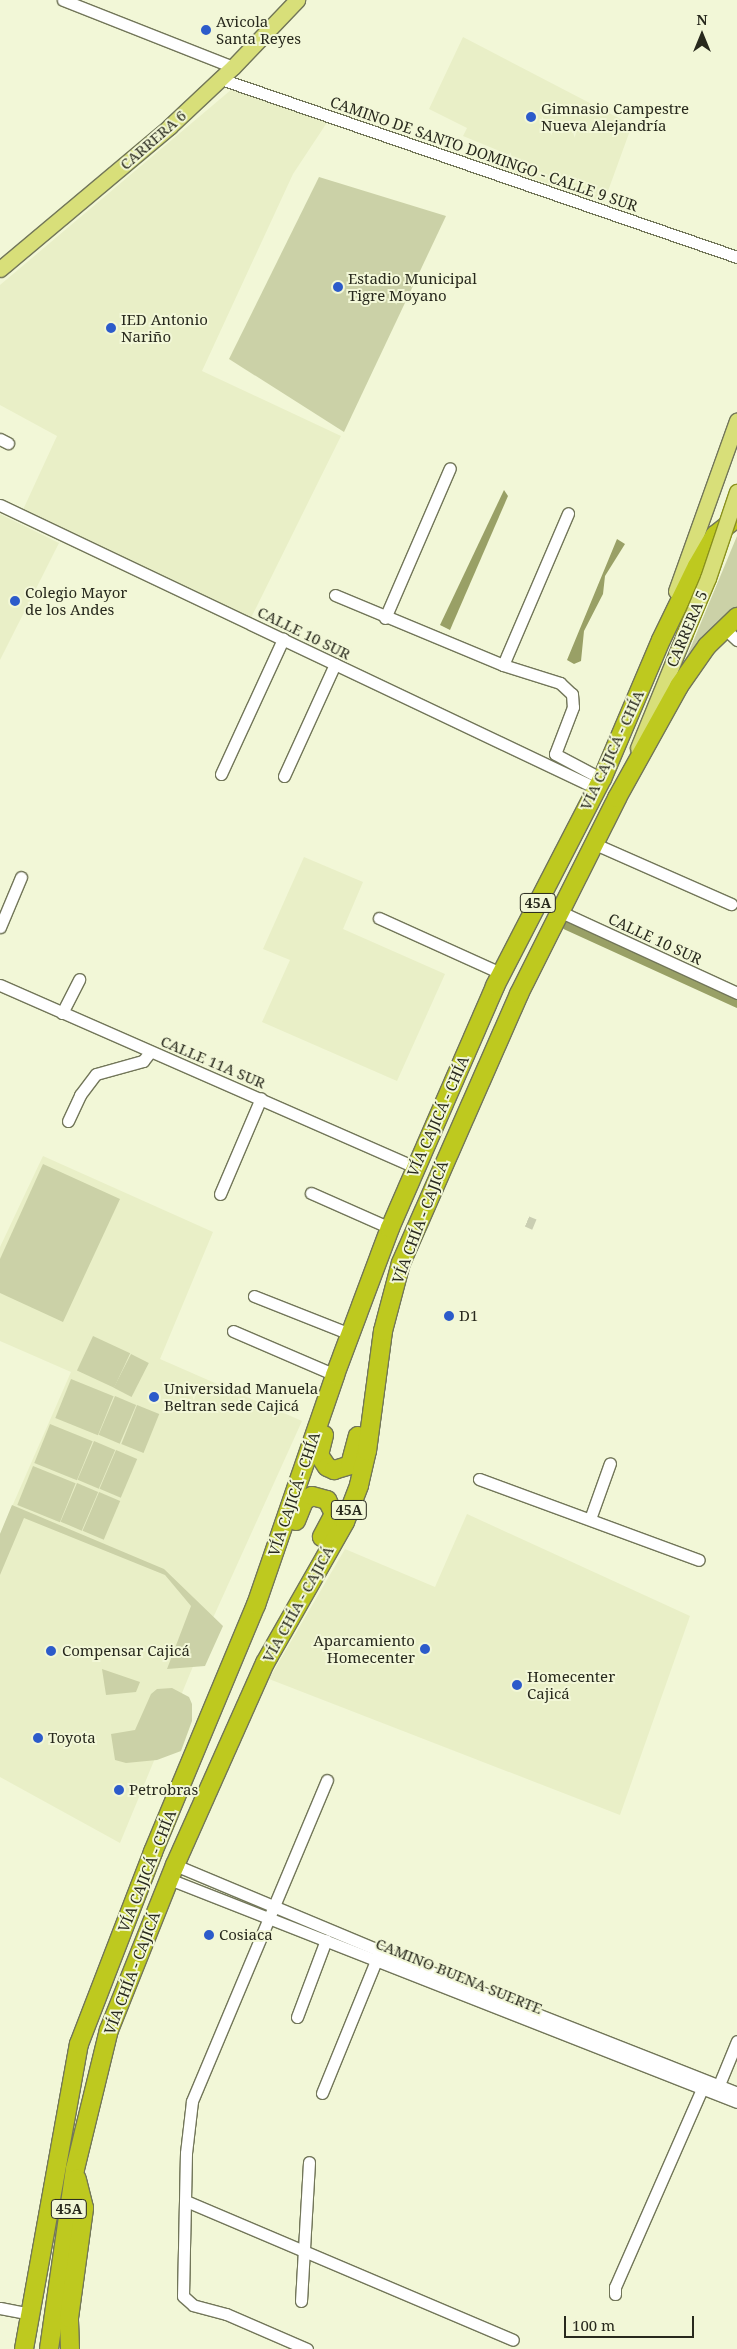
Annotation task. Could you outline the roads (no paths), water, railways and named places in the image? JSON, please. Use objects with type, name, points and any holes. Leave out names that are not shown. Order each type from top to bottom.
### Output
[{"type":"highway","name":"45A","points":[[661,640],[705,549],[715,535],[737,518]]},
{"type":"highway","name":"45A","points":[[635,764],[679,686],[733,629]]},
{"type":"highway","name":"VÍA CAJICÁ - CHÍA","points":[[24,2349],[79,2044],[153,1852],[256,1605],[350,1334],[415,1167],[501,973],[599,783],[661,640]]},
{"type":"highway","name":"VÍA CHÍA - CAJICÁ","points":[[49,2349],[75,2168],[109,2030],[172,1872],[265,1663],[300,1597],[345,1522],[359,1484],[385,1324],[401,1263],[461,1120],[635,764]]},
{"type":"highway","points":[[333,1381],[335,1400],[319,1455],[327,1468],[342,1470],[350,1465],[355,1454],[366,1385],[379,1367]]},
{"type":"highway","points":[[229,1673],[243,1662],[304,1501],[320,1496],[327,1500],[334,1514],[302,1572],[300,1597]]},
{"type":"highway","points":[[70,2349],[69,2318],[84,2208],[75,2168]]},
{"type":"main road","name":"CARRERA 6","points":[[0,269],[221,80],[297,0]]},
{"type":"main road","name":"CARRERA 5","points":[[661,640],[665,618],[690,557],[737,421]]},
{"type":"main road","name":"CARRERA 5","points":[[635,764],[638,748],[708,578],[737,492]]},
{"type":"street","points":[[63,0],[233,68]]},
{"type":"street","name":"CAMINO DE SANTO DOMINGO - CALLE 9 SUR","points":[[221,80],[737,257]]},
{"type":"street","points":[[385,618],[450,468]]},
{"type":"street","name":"CALLE 10 SUR","points":[[0,505],[335,664],[599,783]]},
{"type":"street","points":[[503,665],[568,512]]},
{"type":"street","points":[[335,595],[385,618],[503,665],[560,683],[572,694],[573,707],[555,754],[599,783]]},
{"type":"street","points":[[221,774],[283,639]]},
{"type":"street","points":[[284,776],[335,664]]},
{"type":"street","points":[[595,844],[731,904]]},
{"type":"street","points":[[1,920],[21,877]]},
{"type":"street","name":"CALLE 10 SUR","points":[[561,912],[737,993]]},
{"type":"street","points":[[379,918],[501,973]]},
{"type":"street","points":[[62,1013],[79,979]]},
{"type":"street","name":"CALLE 11A SUR","points":[[0,985],[415,1167]]},
{"type":"street","points":[[68,1121],[80,1095],[96,1074],[143,1061],[150,1052]]},
{"type":"street","points":[[220,1194],[261,1098]]},
{"type":"street","points":[[311,1193],[390,1228]]},
{"type":"street","points":[[254,1296],[350,1334]]},
{"type":"street","points":[[233,1331],[333,1381]]},
{"type":"street","points":[[590,1519],[610,1463]]},
{"type":"street","points":[[479,1479],[699,1560]]},
{"type":"street","points":[[307,2349],[186,2301],[182,2289],[186,2153],[192,2101],[270,1911],[327,1780]]},
{"type":"street","name":"CAMINO BUENA SUERTE","points":[[172,1872],[717,2090],[737,2102]]},
{"type":"street","name":"CAMINO BUENA SUERTE","points":[[270,1911],[326,1940],[379,1955]]},
{"type":"street","points":[[297,2017],[326,1940]]},
{"type":"street","points":[[322,2093],[379,1955]]},
{"type":"street","points":[[717,2090],[737,2041]]},
{"type":"street","points":[[615,2294],[615,2287],[704,2085]]},
{"type":"street","name":"CAMINO BUENA SUERTE","points":[[717,2090],[737,2093]]},
{"type":"street","points":[[301,2301],[309,2162]]},
{"type":"street","points":[[186,2202],[513,2340]]},
{"type":"street","points":[[0,2308],[30,2314]]},
{"type":"waterway","points":[[566,925],[737,1003]]},
{"type":"tunnel","points":[[527,1221],[534,1224]]},
{"type":"place","name":"Avicola Santa Reyes","points":[[206,30]]},
{"type":"place","name":"Gimnasio Campestre Nueva Alejandría","points":[[531,117]]},
{"type":"place","name":"Estadio Municipal Tigre Moyano","points":[[338,287]]},
{"type":"place","name":"IED Antonio Nariño","points":[[111,328]]},
{"type":"place","name":"Colegio Mayor de los Andes","points":[[15,601]]},
{"type":"place","name":"D1","points":[[449,1316]]},
{"type":"place","name":"Universidad Manuela Beltran sede Cajicá","points":[[154,1397]]},
{"type":"place","name":"Aparcamiento Homecenter","points":[[425,1649]]},
{"type":"place","name":"Compensar Cajicá","points":[[51,1651]]},
{"type":"place","name":"Homecenter Cajicá","points":[[517,1685]]},
{"type":"place","name":"Toyota","points":[[38,1738]]},
{"type":"place","name":"Petrobras","points":[[119,1790]]},
{"type":"place","name":"Cosiaca","points":[[209,1935]]}]
